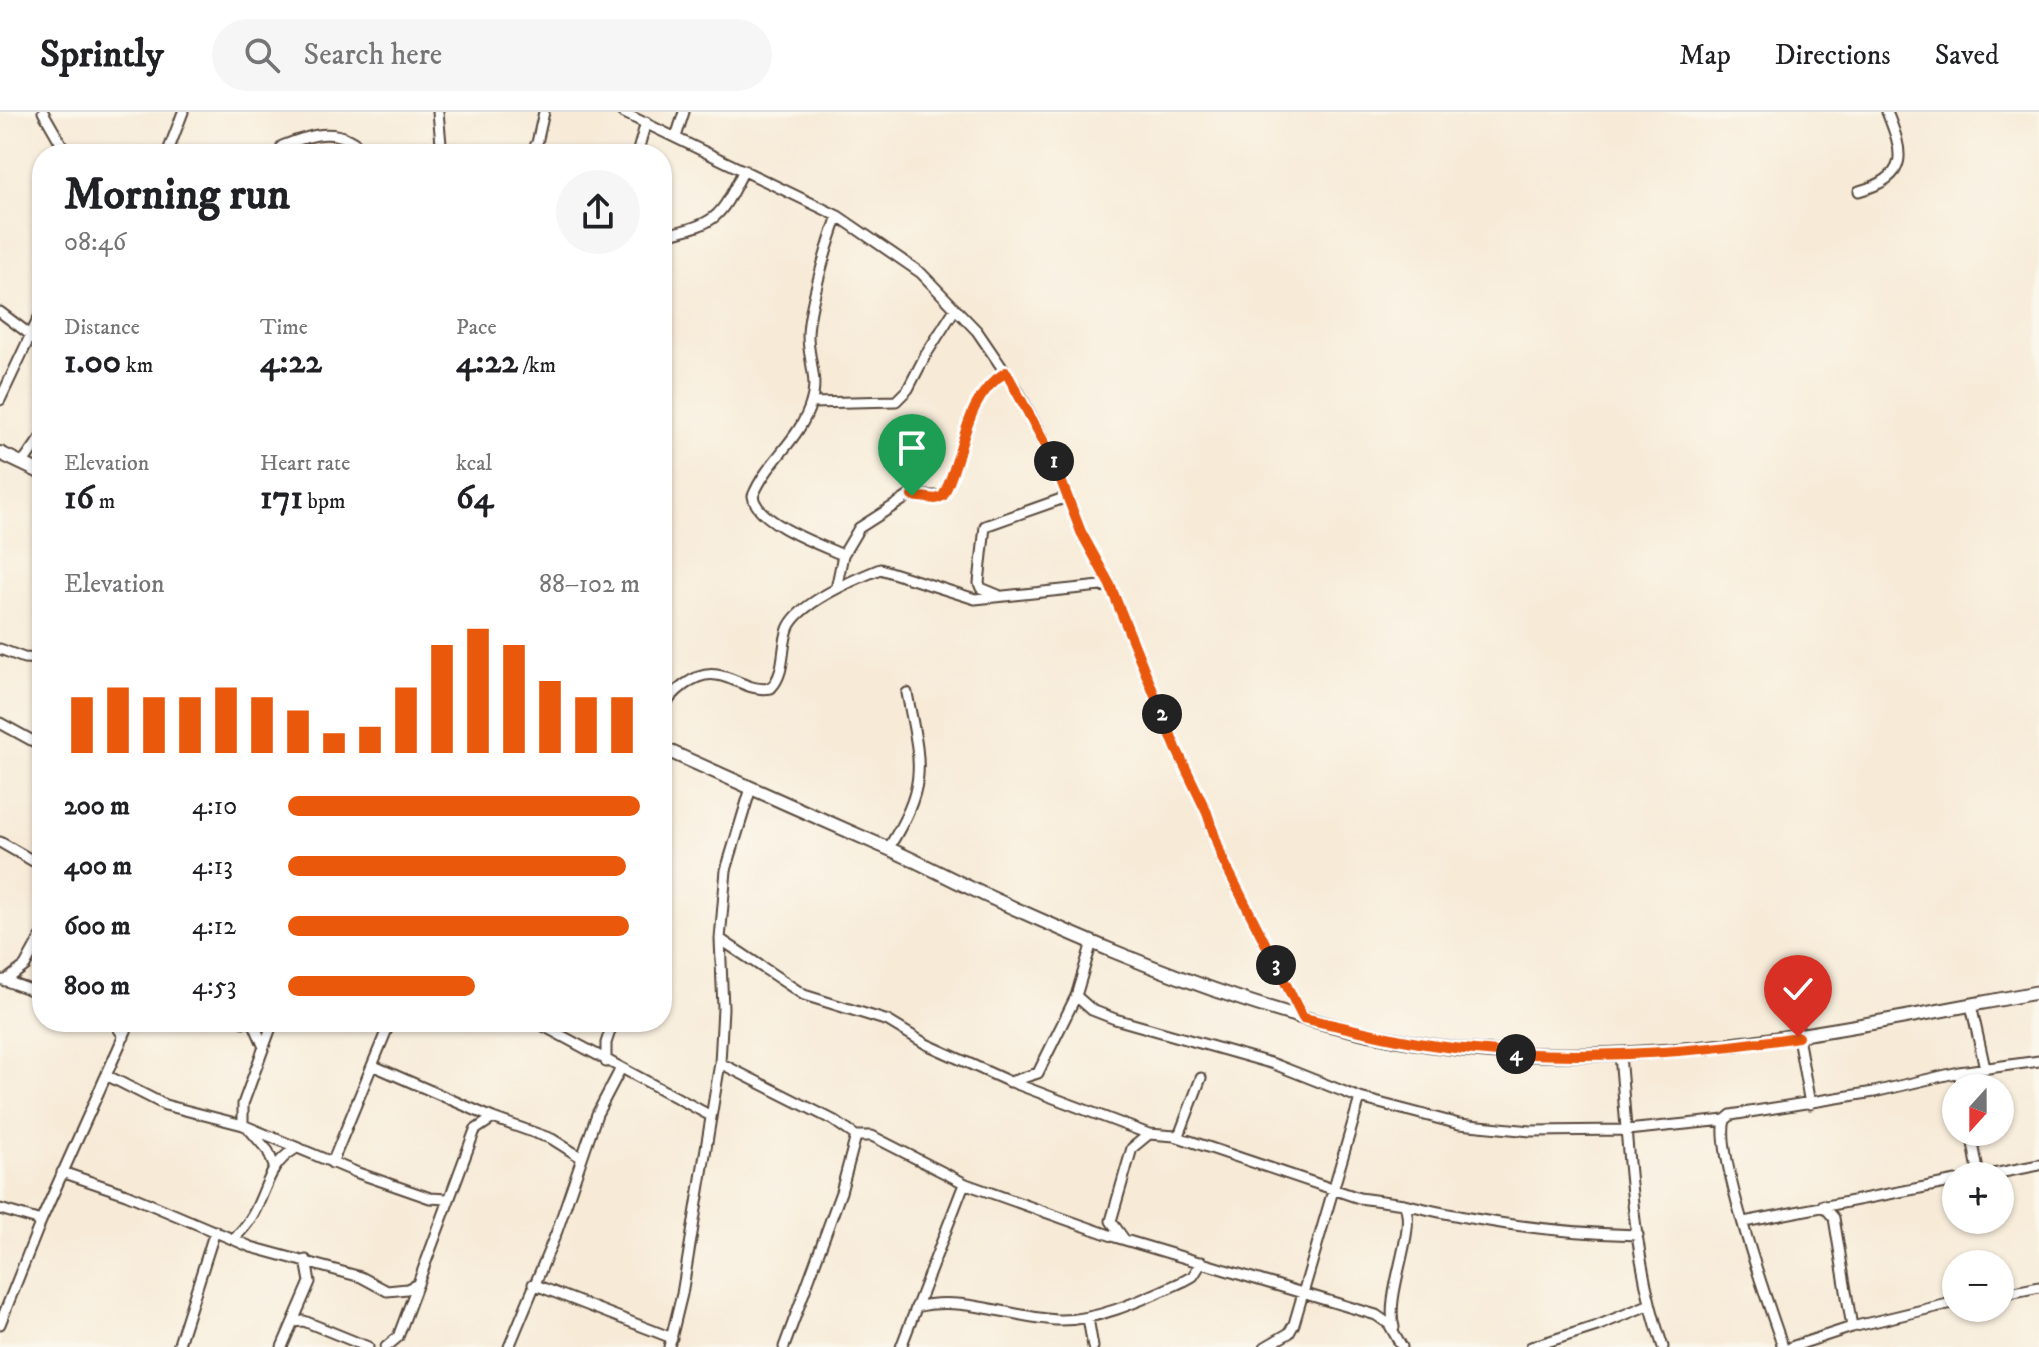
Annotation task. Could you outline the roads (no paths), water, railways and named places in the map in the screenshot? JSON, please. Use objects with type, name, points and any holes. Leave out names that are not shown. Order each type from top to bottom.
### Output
[{"type":"main road","points":[[0,453],[32,468]]},
{"type":"main road","points":[[672,752],[1092,942],[1198,985],[1303,1018],[1463,1049],[1620,1055],[1798,1037],[2039,992]]},
{"type":"street","points":[[43,112],[61,144]]},
{"type":"street","points":[[171,144],[183,112]]},
{"type":"street","points":[[438,112],[441,144]]},
{"type":"street","points":[[536,144],[544,112]]},
{"type":"street","points":[[622,112],[838,216],[921,273],[1006,372],[1052,457],[1067,497],[1110,585],[1176,748],[1207,813],[1222,858],[1303,1018]]},
{"type":"street","points":[[676,137],[684,112]]},
{"type":"street","points":[[1859,191],[1885,181],[1897,169],[1901,146],[1887,112]]},
{"type":"street","points":[[640,144],[646,122]]},
{"type":"street","points":[[286,144],[307,134],[328,134],[348,144]]},
{"type":"street","points":[[672,233],[712,221],[727,204],[744,170]]},
{"type":"street","points":[[838,216],[809,329],[814,373],[811,403],[797,435],[758,483],[754,503],[782,526],[843,555]]},
{"type":"street","points":[[811,403],[896,401],[908,389],[955,309]]},
{"type":"street","points":[[0,312],[32,336],[0,400]]},
{"type":"street","points":[[836,589],[843,555],[859,528],[909,496],[936,499],[943,496],[976,406],[996,378],[1006,372]]},
{"type":"street","points":[[22,464],[32,450]]},
{"type":"street","points":[[1000,596],[981,588],[979,583],[985,526],[1067,497]]},
{"type":"street","points":[[672,696],[679,687],[711,675],[750,688],[771,688],[780,674],[788,628],[793,620],[836,589],[880,569],[964,597],[1110,585]]},
{"type":"street","points":[[0,649],[32,658]]},
{"type":"street","points":[[888,849],[914,804],[920,768],[918,735],[907,693]]},
{"type":"street","points":[[0,723],[32,741]]},
{"type":"street","points":[[533,1284],[670,1343],[720,1063],[723,1008],[720,939],[726,870],[751,788]]},
{"type":"street","points":[[0,842],[32,860]]},
{"type":"street","points":[[720,939],[804,995],[888,1021],[926,1044],[1010,1082],[1149,1134],[1175,1136],[1217,1153],[1333,1187],[1359,1198],[1569,1234],[1638,1235]]},
{"type":"street","points":[[1010,1082],[1031,1078],[1038,1073],[1076,996],[1092,942]]},
{"type":"street","points":[[2,980],[25,966],[32,953]]},
{"type":"street","points":[[2,980],[32,990]]},
{"type":"street","points":[[1076,996],[1092,1010],[1115,1019],[1274,1064],[1360,1098],[1489,1129],[1627,1130],[1725,1120],[1731,1115],[1810,1104],[1959,1072],[2039,1061]]},
{"type":"street","points":[[1971,1005],[1985,1068]]},
{"type":"street","points":[[121,1032],[124,1037]]},
{"type":"street","points":[[0,1322],[62,1172],[126,1032]]},
{"type":"street","points":[[256,1032],[263,1045]]},
{"type":"street","points":[[269,1032],[243,1104],[246,1126],[268,1151],[274,1166]]},
{"type":"street","points":[[332,1163],[386,1032]]},
{"type":"street","points":[[554,1032],[711,1116]]},
{"type":"street","points":[[606,1062],[610,1032]]},
{"type":"street","points":[[1798,1037],[1810,1104]]},
{"type":"street","points":[[1620,1055],[1648,1305],[1663,1347]]},
{"type":"street","points":[[720,1063],[833,1120],[856,1136],[872,1136],[888,1142],[964,1184],[1124,1239],[1305,1291],[1376,1315],[1395,1331]]},
{"type":"street","points":[[374,1066],[493,1118],[552,1139],[582,1158]]},
{"type":"street","points":[[509,1347],[557,1231],[597,1114],[620,1070]]},
{"type":"street","points":[[108,1076],[165,1105],[246,1126],[332,1163],[430,1198],[447,1199]]},
{"type":"street","points":[[1175,1136],[1183,1128],[1201,1078]]},
{"type":"street","points":[[1265,1347],[1289,1333],[1305,1291],[1360,1098]]},
{"type":"street","points":[[386,1347],[399,1342],[447,1199],[475,1130],[474,1109]]},
{"type":"street","points":[[475,1130],[493,1118]]},
{"type":"street","points":[[1725,1120],[1722,1137],[1744,1222],[1783,1347]]},
{"type":"street","points":[[1124,1239],[1111,1221],[1132,1148],[1149,1134]]},
{"type":"street","points":[[784,1347],[841,1192],[856,1136]]},
{"type":"street","points":[[233,1239],[255,1218],[274,1166],[295,1149]]},
{"type":"street","points":[[2014,1170],[2039,1165]]},
{"type":"street","points":[[62,1172],[251,1247],[306,1260],[396,1291],[411,1304]]},
{"type":"street","points":[[952,1178],[956,1203]]},
{"type":"street","points":[[1744,1222],[1942,1183]]},
{"type":"street","points":[[901,1347],[964,1184]]},
{"type":"street","points":[[1834,1218],[1841,1201]]},
{"type":"street","points":[[1402,1347],[1395,1331],[1391,1303],[1409,1220],[1404,1204]]},
{"type":"street","points":[[1823,1205],[1834,1218],[1852,1327]]},
{"type":"street","points":[[0,1209],[41,1221]]},
{"type":"street","points":[[178,1347],[215,1231]]},
{"type":"street","points":[[282,1347],[311,1276],[306,1260]]},
{"type":"street","points":[[916,1307],[941,1302],[1056,1320],[1088,1318],[1184,1281],[1193,1276],[1202,1262]]},
{"type":"street","points":[[396,1291],[418,1284]]},
{"type":"street","points":[[2014,1292],[2039,1287]]},
{"type":"street","points":[[1376,1315],[1391,1303]]},
{"type":"street","points":[[1531,1347],[1544,1345],[1648,1305]]},
{"type":"street","points":[[1791,1347],[1852,1327],[1942,1305]]},
{"type":"street","points":[[1088,1318],[1093,1347]]},
{"type":"street","points":[[293,1322],[304,1321],[368,1347]]}]
